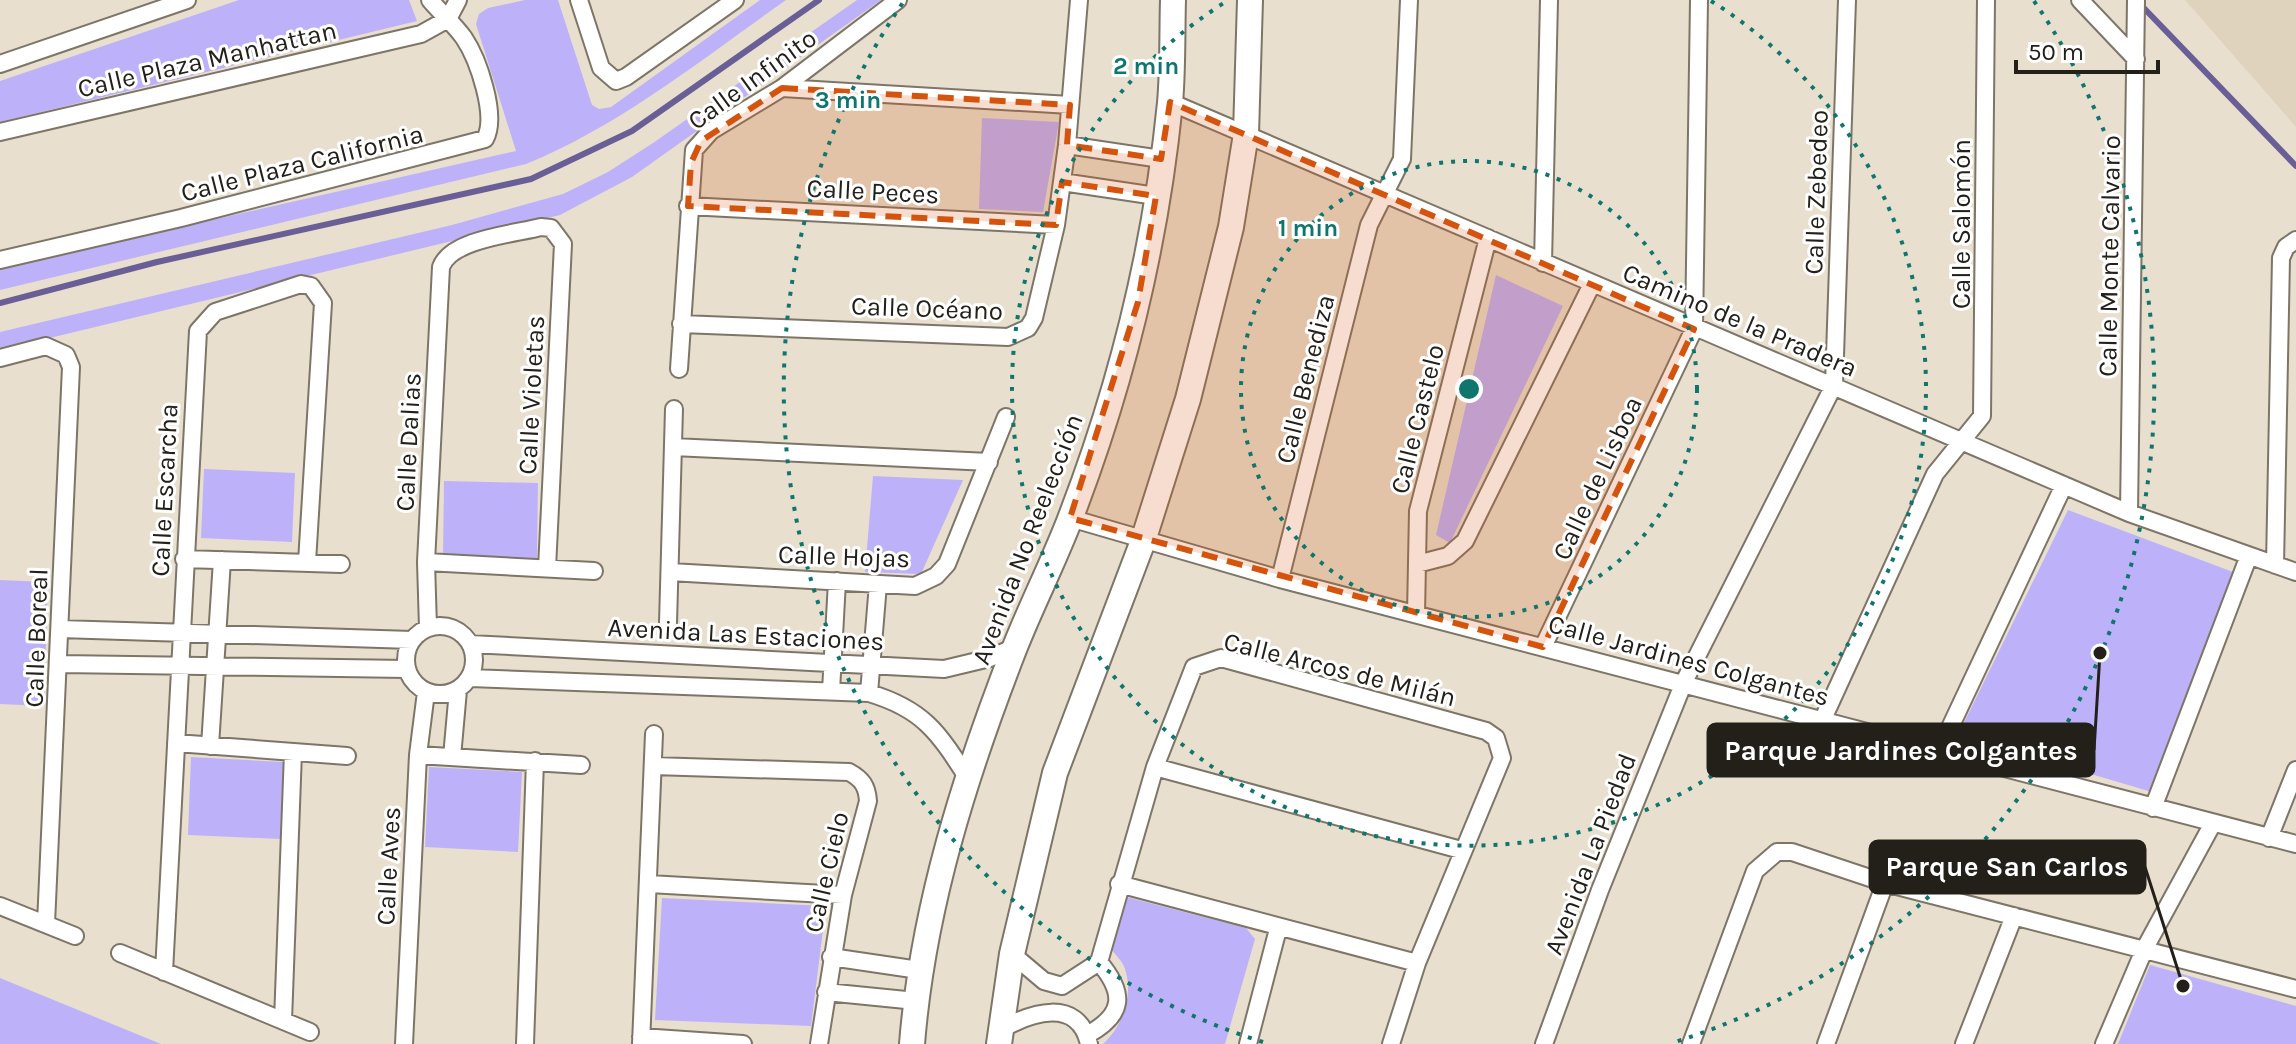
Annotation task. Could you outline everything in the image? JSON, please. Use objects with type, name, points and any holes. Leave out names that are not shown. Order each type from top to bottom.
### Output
[{"type":"main road","name":"Avenida No Reelección","points":[[912,1044],[919,970],[947,843],[967,777],[1015,647],[1070,518],[1138,302],[1170,102],[1173,0]]},
{"type":"main road","points":[[1000,1037],[1012,954],[1055,773],[1143,541],[1195,370],[1231,227],[1246,134],[1250,0]]},
{"type":"street","points":[[0,64],[187,0]]},
{"type":"street","points":[[430,0],[448,19],[458,0]]},
{"type":"street","points":[[579,0],[601,68],[616,81],[735,0]]},
{"type":"street","name":"Calle Infinito","points":[[679,369],[691,163],[701,141],[782,88],[898,0]]},
{"type":"street","name":"Calle Océano","points":[[681,324],[1019,334],[1028,328],[1034,318],[1056,225],[1067,145],[1079,0]]},
{"type":"street","name":"Calle Benediza","points":[[1280,579],[1365,237],[1402,159],[1409,0]]},
{"type":"street","points":[[1543,263],[1549,0]]},
{"type":"street","points":[[1694,329],[1699,0]]},
{"type":"street","name":"Calle Zebedeo","points":[[1834,385],[1847,0]]},
{"type":"street","name":"Calle Salomón","points":[[1823,719],[1935,474],[1982,416],[1985,402],[1986,0]]},
{"type":"street","points":[[2080,0],[2136,59]]},
{"type":"street","name":"Calle Monte Calvario","points":[[2129,513],[2136,0]]},
{"type":"street","name":"Calle Plaza Manhattan","points":[[0,132],[421,34],[448,19]]},
{"type":"street","name":"Calle Plaza California","points":[[0,260],[197,214],[485,139],[491,128],[491,115],[472,54],[448,19]]},
{"type":"street","points":[[782,88],[1070,105]]},
{"type":"street","name":"Camino de la Pradera","points":[[1170,102],[2129,513],[2248,558],[2296,572]]},
{"type":"street","points":[[1067,145],[1161,159]]},
{"type":"street","points":[[1062,182],[1156,196]]},
{"type":"street","name":"Calle Peces","points":[[688,206],[1056,225]]},
{"type":"street","name":"Calle Violetas","points":[[444,259],[459,247],[541,227],[551,228],[563,244],[547,568]]},
{"type":"street","name":"Calle Castelo","points":[[1416,614],[1415,537],[1418,511],[1488,238]]},
{"type":"street","points":[[2275,565],[2281,258],[2286,247],[2296,240]]},
{"type":"street","name":"Calle Dalias","points":[[428,628],[426,562],[444,259]]},
{"type":"street","name":"Calle Escarcha","points":[[164,972],[198,331],[205,319],[215,312],[301,284],[311,286],[318,292],[323,303],[307,562]]},
{"type":"street","points":[[1417,564],[1448,556],[1465,541],[1592,284]]},
{"type":"street","name":"Calle de Lisboa","points":[[1543,647],[1694,329]]},
{"type":"street","name":"Calle Boreal","points":[[0,358],[46,346],[66,355],[71,367],[46,924]]},
{"type":"street","name":"Avenida La Piedad","points":[[1544,1044],[1600,890],[1684,682],[1834,385]]},
{"type":"street","points":[[668,623],[674,409]]},
{"type":"street","name":"Calle Hojas","points":[[670,572],[915,586],[936,576],[947,564],[1006,417]]},
{"type":"street","points":[[673,447],[989,462]]},
{"type":"street","points":[[1939,751],[2064,485]]},
{"type":"street","name":"Calle Jardines Colgantes","points":[[1070,518],[1280,579],[1684,682],[2212,825],[2296,844]]},
{"type":"street","points":[[2153,808],[2248,558]]},
{"type":"street","points":[[184,559],[341,564]]},
{"type":"street","points":[[210,746],[222,560]]},
{"type":"street","points":[[426,562],[594,571]]},
{"type":"street","points":[[831,691],[837,581]]},
{"type":"street","points":[[869,693],[878,584]]},
{"type":"street","points":[[452,757],[464,684],[474,667],[470,644],[464,636],[447,627],[428,628],[412,640],[407,649],[407,669],[411,679],[426,692],[436,695],[464,684]]},
{"type":"street","points":[[60,629],[412,640]]},
{"type":"street","name":"Avenida Las Estaciones","points":[[470,644],[944,669],[990,658],[1015,647]]},
{"type":"street","name":"Calle Arcos de Milán","points":[[1099,962],[1155,767],[1187,678],[1194,667],[1221,658],[1486,731],[1496,738],[1502,758],[1461,850]]},
{"type":"street","points":[[60,664],[407,669]]},
{"type":"street","name":"Avenida Las Estaciones","points":[[464,684],[869,693],[897,702],[920,715],[941,736],[967,777]]},
{"type":"street","name":"Calle Aves","points":[[404,1044],[418,755],[426,692]]},
{"type":"street","points":[[654,734],[641,1041],[743,1044]]},
{"type":"street","points":[[176,743],[347,756]]},
{"type":"street","points":[[283,1021],[293,752]]},
{"type":"street","points":[[418,755],[581,765]]},
{"type":"street","points":[[525,1044],[535,761]]},
{"type":"street","name":"Calle Cielo","points":[[653,766],[849,772],[860,778],[867,788],[868,801],[843,895],[831,957],[819,1044]]},
{"type":"street","points":[[1155,767],[1461,850],[1417,963],[1391,1044]]},
{"type":"street","points":[[2269,838],[2296,770]]},
{"type":"street","points":[[2104,1044],[2145,948],[2212,825]]},
{"type":"street","points":[[1691,1044],[1755,871],[1765,859],[1777,852],[1792,852],[1885,883],[2296,989]]},
{"type":"street","points":[[1826,1044],[1885,883]]},
{"type":"street","points":[[649,884],[843,895]]},
{"type":"street","points":[[1119,884],[1278,929],[1417,963]]},
{"type":"street","points":[[0,906],[75,936]]},
{"type":"street","points":[[1964,1044],[2014,916]]},
{"type":"street","points":[[1248,1044],[1278,929]]},
{"type":"street","points":[[120,953],[310,1032]]},
{"type":"street","points":[[1012,954],[1044,981],[1062,986]]},
{"type":"street","points":[[831,957],[919,970]]},
{"type":"street","points":[[1000,1037],[1032,1013],[1057,1011],[1080,1024],[1088,1040],[1116,1011],[1118,992],[1099,962],[1062,986],[1057,1011]]},
{"type":"street","points":[[826,992],[916,1001]]},
{"type":"highlighted area","points":[[782,88],[1070,105],[1067,145],[1161,159],[1170,102],[1694,329],[1543,647],[1070,518],[1138,302],[1156,196],[1062,182],[1056,225],[688,206],[691,163],[701,141]]},
{"type":"shaded area","points":[[239,0],[409,0],[417,21],[0,122],[0,81]]},
{"type":"shaded area","points":[[525,0],[558,0],[592,105],[599,109],[611,107],[760,0],[786,0],[628,111],[526,164],[0,290],[0,268],[516,151],[476,24],[479,14],[488,8]]},
{"type":"shaded area","points":[[857,0],[881,0],[632,177],[560,215],[0,350],[0,332],[452,225],[563,194],[608,172],[653,143]]},
{"type":"shaded area","points":[[2185,0],[2296,0],[2296,127]]},
{"type":"shaded area","points":[[982,118],[1059,122],[1043,212],[979,209]]},
{"type":"shaded area","points":[[1496,275],[1563,306],[1450,543],[1436,535]]},
{"type":"shaded area","points":[[204,469],[295,473],[292,542],[201,538]]},
{"type":"shaded area","points":[[873,476],[963,480],[921,574],[865,572]]},
{"type":"shaded area","points":[[444,481],[538,483],[537,558],[443,556]]},
{"type":"shaded area","points":[[2068,510],[2233,572],[2152,792],[1958,735]]},
{"type":"shaded area","points":[[0,580],[48,582],[44,706],[0,704]]},
{"type":"shaded area","points":[[191,757],[283,762],[280,839],[188,835]]},
{"type":"shaded area","points":[[429,767],[522,772],[518,852],[425,847]]},
{"type":"shaded area","points":[[1126,897],[1246,928],[1255,939],[1225,1044],[1103,1044],[1121,1020],[1127,1000],[1125,969],[1110,948]]},
{"type":"shaded area","points":[[662,898],[826,906],[811,1026],[655,1020]]},
{"type":"shaded area","points":[[2150,965],[2296,1006],[2296,1044],[2118,1044]]},
{"type":"shaded area","points":[[0,978],[161,1044],[0,1044]]},
{"type":"waterway","points":[[0,303],[157,262],[531,179],[632,131],[819,0]]},
{"type":"waterway","points":[[2139,3],[2296,166]]},
{"type":"place","name":"Parque Jardines Colgantes","points":[[2100,653]]},
{"type":"place","name":"Parque San Carlos","points":[[2183,986]]}]
